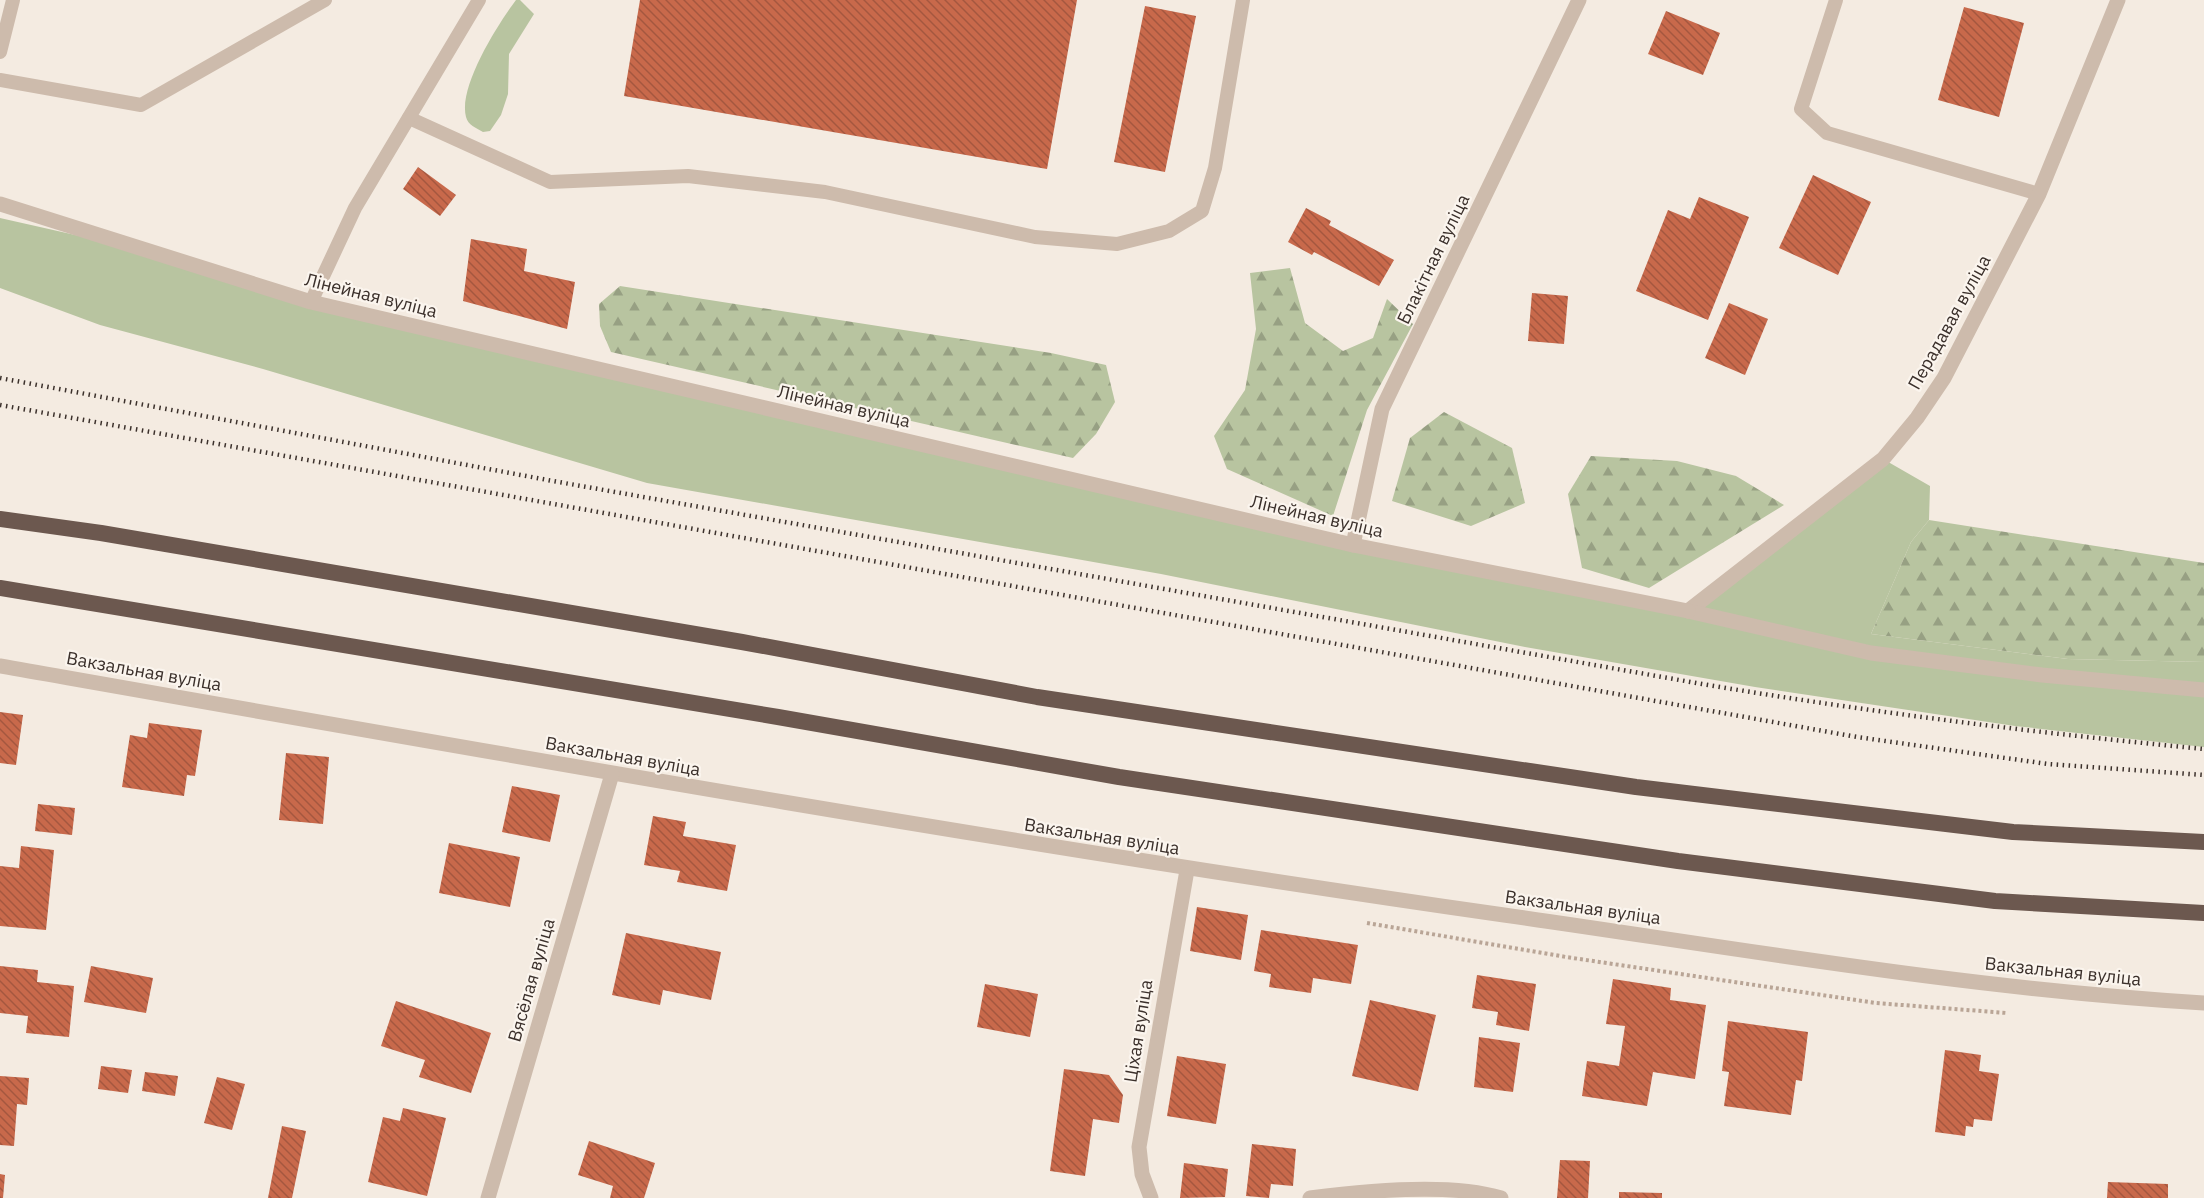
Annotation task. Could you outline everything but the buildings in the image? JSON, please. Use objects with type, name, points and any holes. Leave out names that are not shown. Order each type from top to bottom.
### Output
[{"type":"highway","points":[[0,519],[101,533],[718,638],[1037,697],[1636,788],[2013,832],[2204,842]]},
{"type":"highway","points":[[0,588],[777,717],[1119,777],[1678,861],[1995,901],[2204,913]]},
{"type":"street","name":"Блакітная вуліца","points":[[1353,545],[1382,409],[1579,0]]},
{"type":"street","name":"Перадавая вуліца","points":[[1688,611],[1883,459],[1917,418],[1944,378],[2039,194],[2118,0]]},
{"type":"street","name":"Лінейная вуліца","points":[[0,204],[311,302],[1353,545],[1688,611],[1871,653],[2042,675],[2204,690]]},
{"type":"street","name":"Вакзальная вуліца","points":[[0,666],[612,774],[1187,870],[1938,977],[2092,996],[2204,1003]]},
{"type":"street","name":"Вясёлая вуліца","points":[[488,1198],[612,774]]},
{"type":"street","name":"Ціхая вуліца","points":[[1151,1198],[1142,1174],[1139,1147],[1187,870]]},
{"type":"street","points":[[1310,1198],[1369,1190],[1450,1191],[1500,1198]]},
{"type":"lane","points":[[0,52],[13,0]]},
{"type":"lane","points":[[0,80],[141,105],[325,0]]},
{"type":"lane","points":[[311,302],[355,208],[479,0]]},
{"type":"lane","points":[[409,118],[550,182],[688,176],[825,192],[1035,237],[1117,244],[1169,231],[1202,211],[1215,168],[1243,0]]},
{"type":"lane","points":[[1836,0],[1801,109],[1827,133],[2039,194]]},
{"type":"green space","points":[[516,0],[520,0],[534,14],[509,54],[508,94],[501,115],[490,131],[483,132],[467,120],[465,104],[468,89],[481,56]]},
{"type":"green space","points":[[0,218],[164,255],[311,302],[1353,545],[1687,611],[1883,459],[1930,486],[1929,520],[1911,542],[1871,634],[2068,659],[2204,662],[2204,747],[2015,726],[1755,687],[1525,647],[1161,574],[647,483],[263,369],[100,325],[0,288]]},
{"type":"green space","points":[[1290,268],[1305,323],[1343,351],[1373,338],[1387,299],[1413,324],[1367,410],[1333,516],[1227,469],[1214,436],[1245,390],[1256,329],[1250,273]]},
{"type":"green space","points":[[620,286],[1051,353],[1106,365],[1115,402],[1096,434],[1073,458],[611,352],[600,326],[599,304]]},
{"type":"green space","points":[[1444,412],[1512,448],[1525,503],[1471,526],[1392,501],[1410,438]]},
{"type":"green space","points":[[1591,456],[1677,461],[1736,476],[1784,505],[1649,588],[1582,568],[1568,494]]},
{"type":"green space","points":[[1929,520],[2204,563],[2204,662],[2068,659],[1871,634],[1911,542]]},
{"type":"railway","points":[[0,378],[553,481],[1702,684],[1953,721],[2204,749]]},
{"type":"railway","points":[[0,405],[1857,737],[2048,764],[2204,775]]}]
